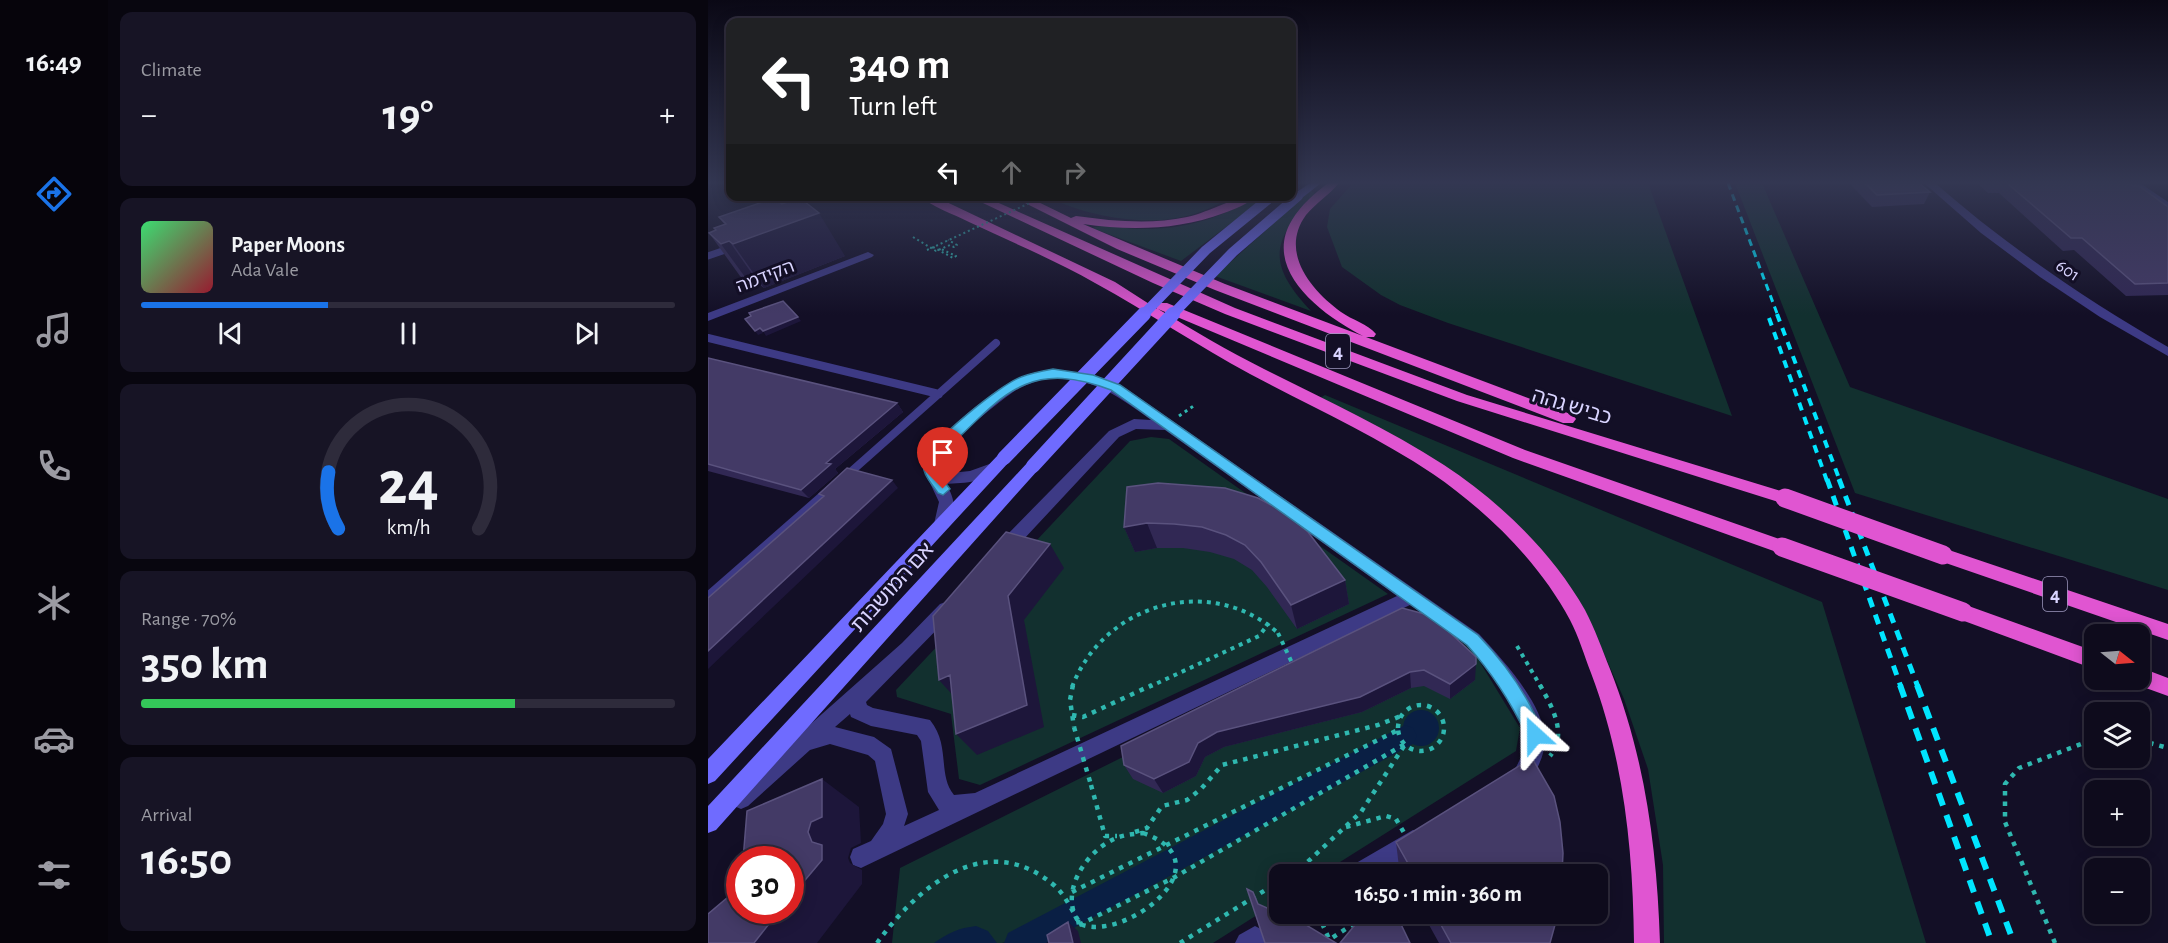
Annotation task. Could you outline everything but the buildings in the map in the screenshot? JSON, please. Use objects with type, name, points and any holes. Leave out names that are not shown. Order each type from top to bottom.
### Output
[{"type":"highway","name":"4","points":[[989,227],[1101,281],[1519,454],[2084,656]]},
{"type":"highway","name":"כביש גהה","points":[[1042,227],[1157,280],[1312,342],[1462,398],[1785,498],[2168,632]]},
{"type":"highway","points":[[1081,227],[1220,286],[1714,475]]},
{"type":"highway","points":[[1294,227],[1290,256],[1294,269],[1303,283],[1329,311],[1355,327],[1476,385]]},
{"type":"highway","points":[[1101,281],[1248,366],[1408,452],[1452,480],[1494,513],[1536,557],[1575,610],[1610,692],[1626,742],[1641,818],[1647,894],[1647,943]]},
{"type":"highway","points":[[2150,680],[2168,687]]},
{"type":"main road","name":"אם המושבות","points":[[708,774],[999,463],[1198,257],[1234,227]]},
{"type":"main road","name":"אם המושבות","points":[[708,822],[1124,366],[1233,252],[1262,227]]},
{"type":"street","name":"601","points":[[1980,227],[2046,278],[2116,323],[2168,352]]},
{"type":"street","name":"601","points":[[1993,227],[2059,276],[2128,320],[2168,342]]},
{"type":"street","name":"הקידמה","points":[[708,317],[868,255]]},
{"type":"street","points":[[942,524],[947,503],[937,480],[930,471],[930,461],[937,451],[994,397],[1026,379],[1053,373],[1093,379],[1116,388],[1473,640],[1494,663],[1526,712],[1535,735],[1532,757],[1524,773],[1504,785]]},
{"type":"street","points":[[988,565],[1139,404]]},
{"type":"street","points":[[1108,438],[1134,424],[1151,423],[1170,426]]},
{"type":"street","points":[[937,480],[972,476],[999,463]]},
{"type":"street","points":[[791,754],[814,739],[830,735],[874,747],[884,756],[897,814],[892,830],[870,853],[1413,596]]},
{"type":"street","points":[[708,829],[908,649],[956,599]]},
{"type":"street","points":[[863,688],[856,701],[858,711],[871,717],[923,727],[931,737],[938,792],[949,806],[976,803]]},
{"type":"street","points":[[1376,864],[1427,833]]},
{"type":"lane","points":[[708,256],[739,246]]},
{"type":"lane","points":[[708,338],[939,394]]},
{"type":"lane","points":[[708,597],[996,343]]},
{"type":"path","points":[[927,250],[977,227]]},
{"type":"path","points":[[913,237],[936,251],[950,245],[954,247],[957,245],[948,240]]},
{"type":"path","points":[[933,247],[953,258],[956,256],[938,245]]},
{"type":"path","points":[[1294,669],[1278,633],[1269,623],[1251,613],[1218,604],[1175,605],[1143,612],[1110,631],[1088,655],[1074,680],[1070,700],[1074,727],[1105,836],[1120,836],[1147,828],[1162,806],[1187,800],[1201,789],[1222,765],[1378,725],[1401,716],[1413,707],[1428,706],[1443,718],[1445,725],[1440,740],[1429,749],[1412,748],[1404,743],[1398,732],[1401,716]]},
{"type":"path","points":[[1072,715],[1083,717],[1259,636],[1269,623]]},
{"type":"path","points":[[1072,892],[1398,732]]},
{"type":"path","points":[[1309,864],[1361,812],[1404,743]]},
{"type":"path","points":[[1080,925],[1175,877],[1404,743]]},
{"type":"path","points":[[2055,943],[2005,822],[2005,784],[2019,768],[2084,743]]},
{"type":"path","points":[[2150,743],[2168,748]]},
{"type":"path","points":[[1344,828],[1386,816],[1396,819],[1408,840]]},
{"type":"path","points":[[1070,904],[1076,879],[1090,858],[1106,842],[1130,833],[1147,834],[1160,840],[1170,852],[1175,877],[1170,896]]},
{"type":"path","points":[[877,943],[891,921],[911,899],[946,874],[974,863],[1002,861],[1031,868],[1057,888],[1070,904],[1080,925],[1085,930]]},
{"type":"path","points":[[1180,943],[1269,888]]},
{"type":"path","points":[[1323,924],[1329,939]]},
{"type":"path","points":[[1324,943],[1353,924]]},
{"type":"green space","points":[[1226,227],[1181,261],[1092,228],[1154,229]]},
{"type":"green space","points":[[1270,227],[1289,227],[1280,252],[1281,265],[1286,279],[1311,311],[1215,276]]},
{"type":"green space","points":[[1327,227],[1664,227],[1732,416],[1448,323],[1400,305],[1381,295],[1342,267]]},
{"type":"green space","points":[[1752,227],[1781,227],[1850,387],[2168,499],[2168,590],[1855,493]]},
{"type":"green space","points":[[1325,395],[1822,602],[1926,943],[1664,943],[1663,865],[1648,769],[1624,699],[1593,629],[1524,531],[1318,399]]},
{"type":"green space","points":[[1151,437],[1169,439],[1388,594],[980,785],[959,779],[951,714],[897,697],[896,690],[1130,441]]},
{"type":"green space","points":[[1414,612],[1472,649],[1520,728],[1516,751],[1337,864],[1269,864],[1269,907],[1213,943],[1080,943],[1057,928],[1002,943],[892,943],[900,868]]},
{"type":"water","points":[[1421,710],[1434,715],[1439,728],[1434,741],[1421,746],[1408,741],[1403,728],[1408,715]]},
{"type":"water","points":[[976,926],[988,931],[997,943],[934,943],[954,931]]},
{"type":"waterway","points":[[1018,943],[1405,736]]},
{"type":"railway","points":[[1745,227],[1778,316]]},
{"type":"railway","points":[[1777,314],[1840,481]]},
{"type":"railway","points":[[1769,318],[1827,481]]},
{"type":"railway","points":[[1827,479],[1901,687]]},
{"type":"railway","points":[[1839,479],[1918,687]]},
{"type":"railway","points":[[1900,685],[1992,943]]},
{"type":"railway","points":[[1917,685],[2014,943]]},
{"type":"route","points":[[943,489],[930,471],[930,461],[937,451],[994,397],[1008,388],[1026,379],[1053,373],[1093,379],[1116,388],[1473,640],[1494,663],[1526,712],[1535,735]]}]
